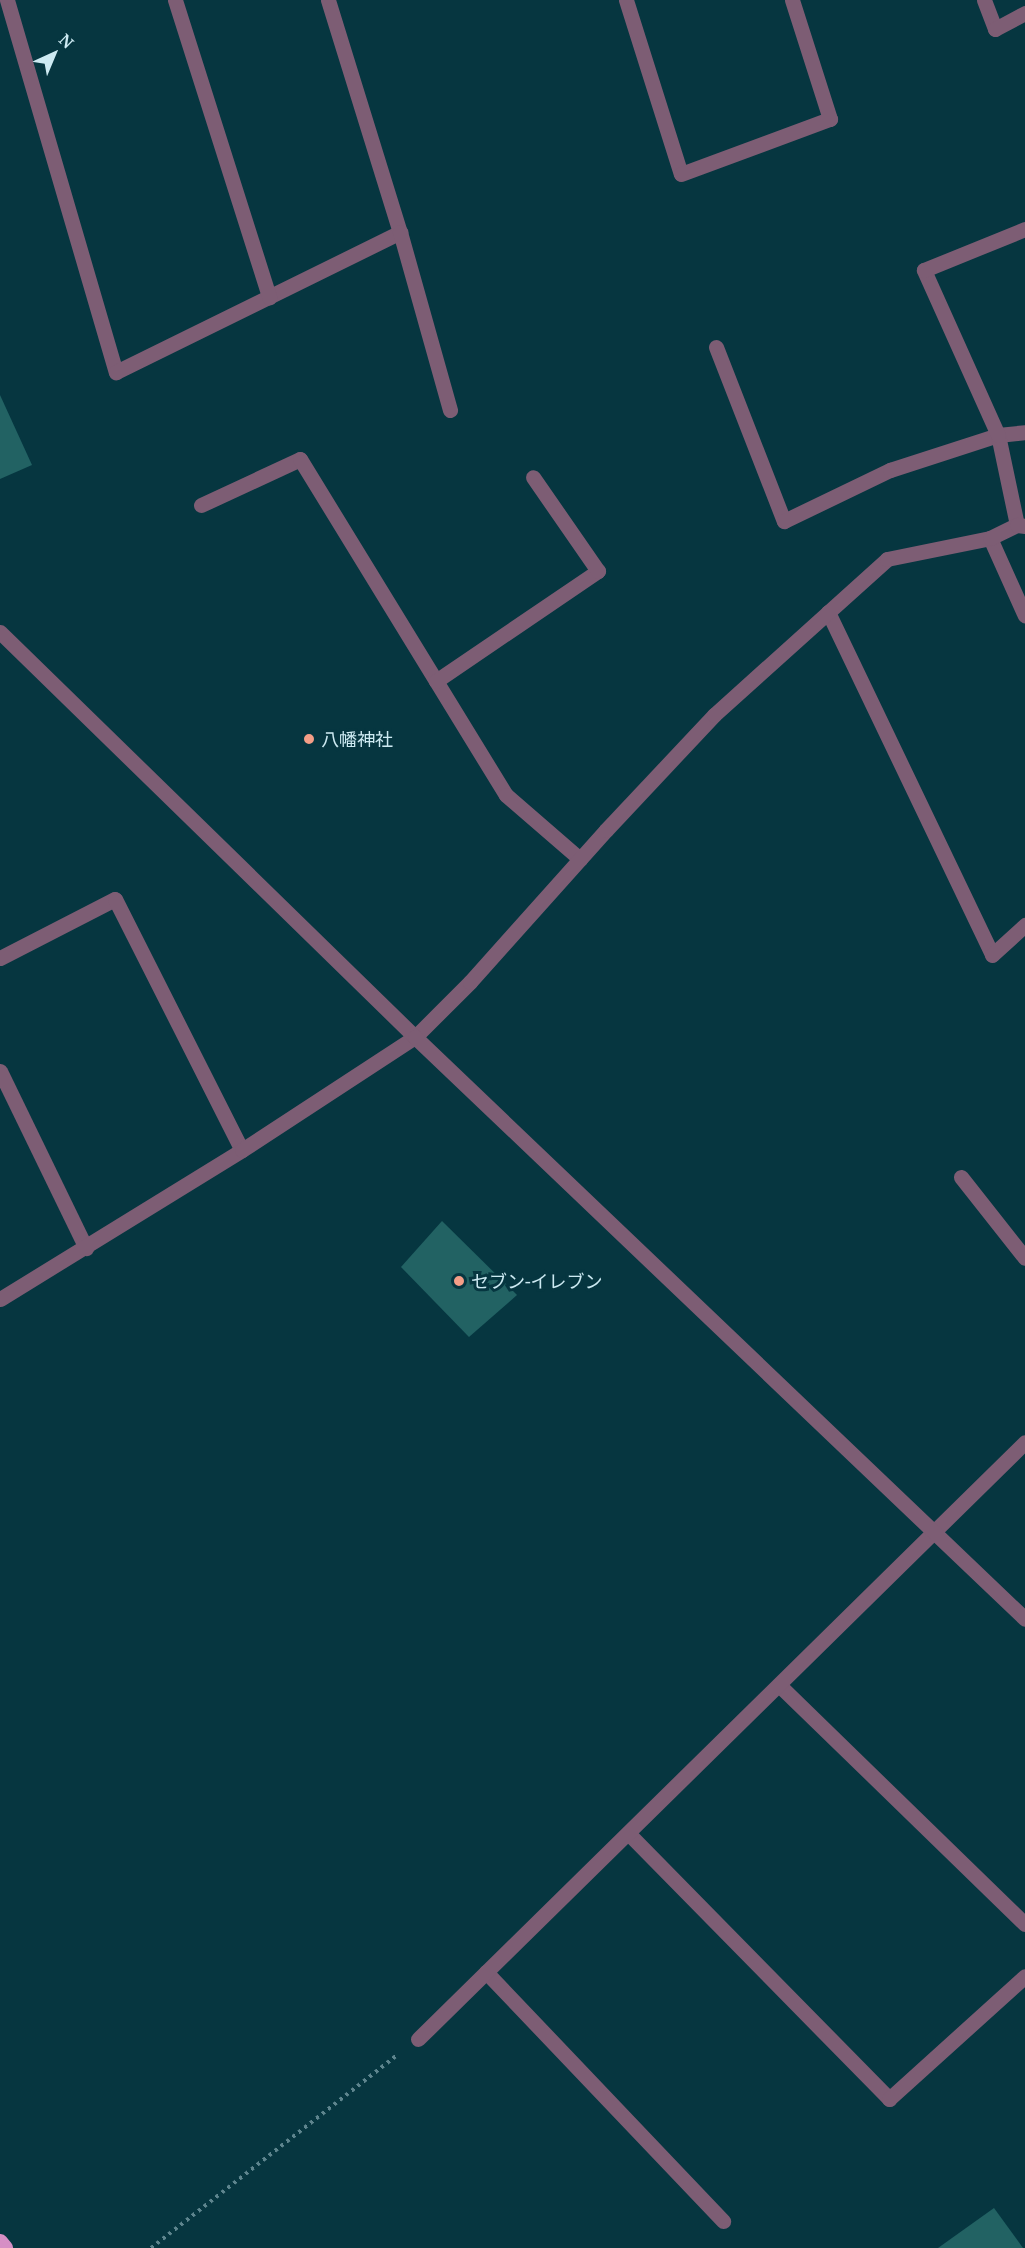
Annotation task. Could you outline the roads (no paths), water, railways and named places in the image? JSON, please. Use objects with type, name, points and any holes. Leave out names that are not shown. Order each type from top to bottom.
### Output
[{"type":"highway","points":[[0,2242],[5,2248]]},
{"type":"street","points":[[7,0],[116,372],[400,232]]},
{"type":"street","points":[[176,0],[269,297]]},
{"type":"street","points":[[328,0],[400,232],[450,410]]},
{"type":"street","points":[[626,0],[681,174],[830,119],[792,0]]},
{"type":"street","points":[[984,0],[995,28],[1025,13]]},
{"type":"street","points":[[0,1299],[242,1150],[415,1037],[470,982],[714,715],[887,559],[990,538],[1021,526],[998,435],[924,270],[1025,229]]},
{"type":"street","points":[[716,347],[784,521],[890,470],[998,435],[1025,432]]},
{"type":"street","points":[[201,505],[300,459],[506,795],[580,859]]},
{"type":"street","points":[[436,681],[598,571],[533,477]]},
{"type":"street","points":[[990,538],[1025,616]]},
{"type":"street","points":[[828,612],[992,955],[1025,925]]},
{"type":"street","points":[[0,632],[415,1037],[1025,1619]]},
{"type":"street","points":[[0,958],[115,899],[242,1150]]},
{"type":"street","points":[[0,1071],[86,1248]]},
{"type":"street","points":[[961,1177],[1025,1258]]},
{"type":"street","points":[[418,2038],[1025,1442]]},
{"type":"street","points":[[779,1685],[1025,1924]]},
{"type":"street","points":[[628,1833],[889,2099],[1025,1976]]},
{"type":"street","points":[[486,1972],[723,2221]]},
{"type":"place","name":"八幡神社","points":[[309,739]]},
{"type":"place","name":"セブン-イレブン","points":[[459,1281]]}]
